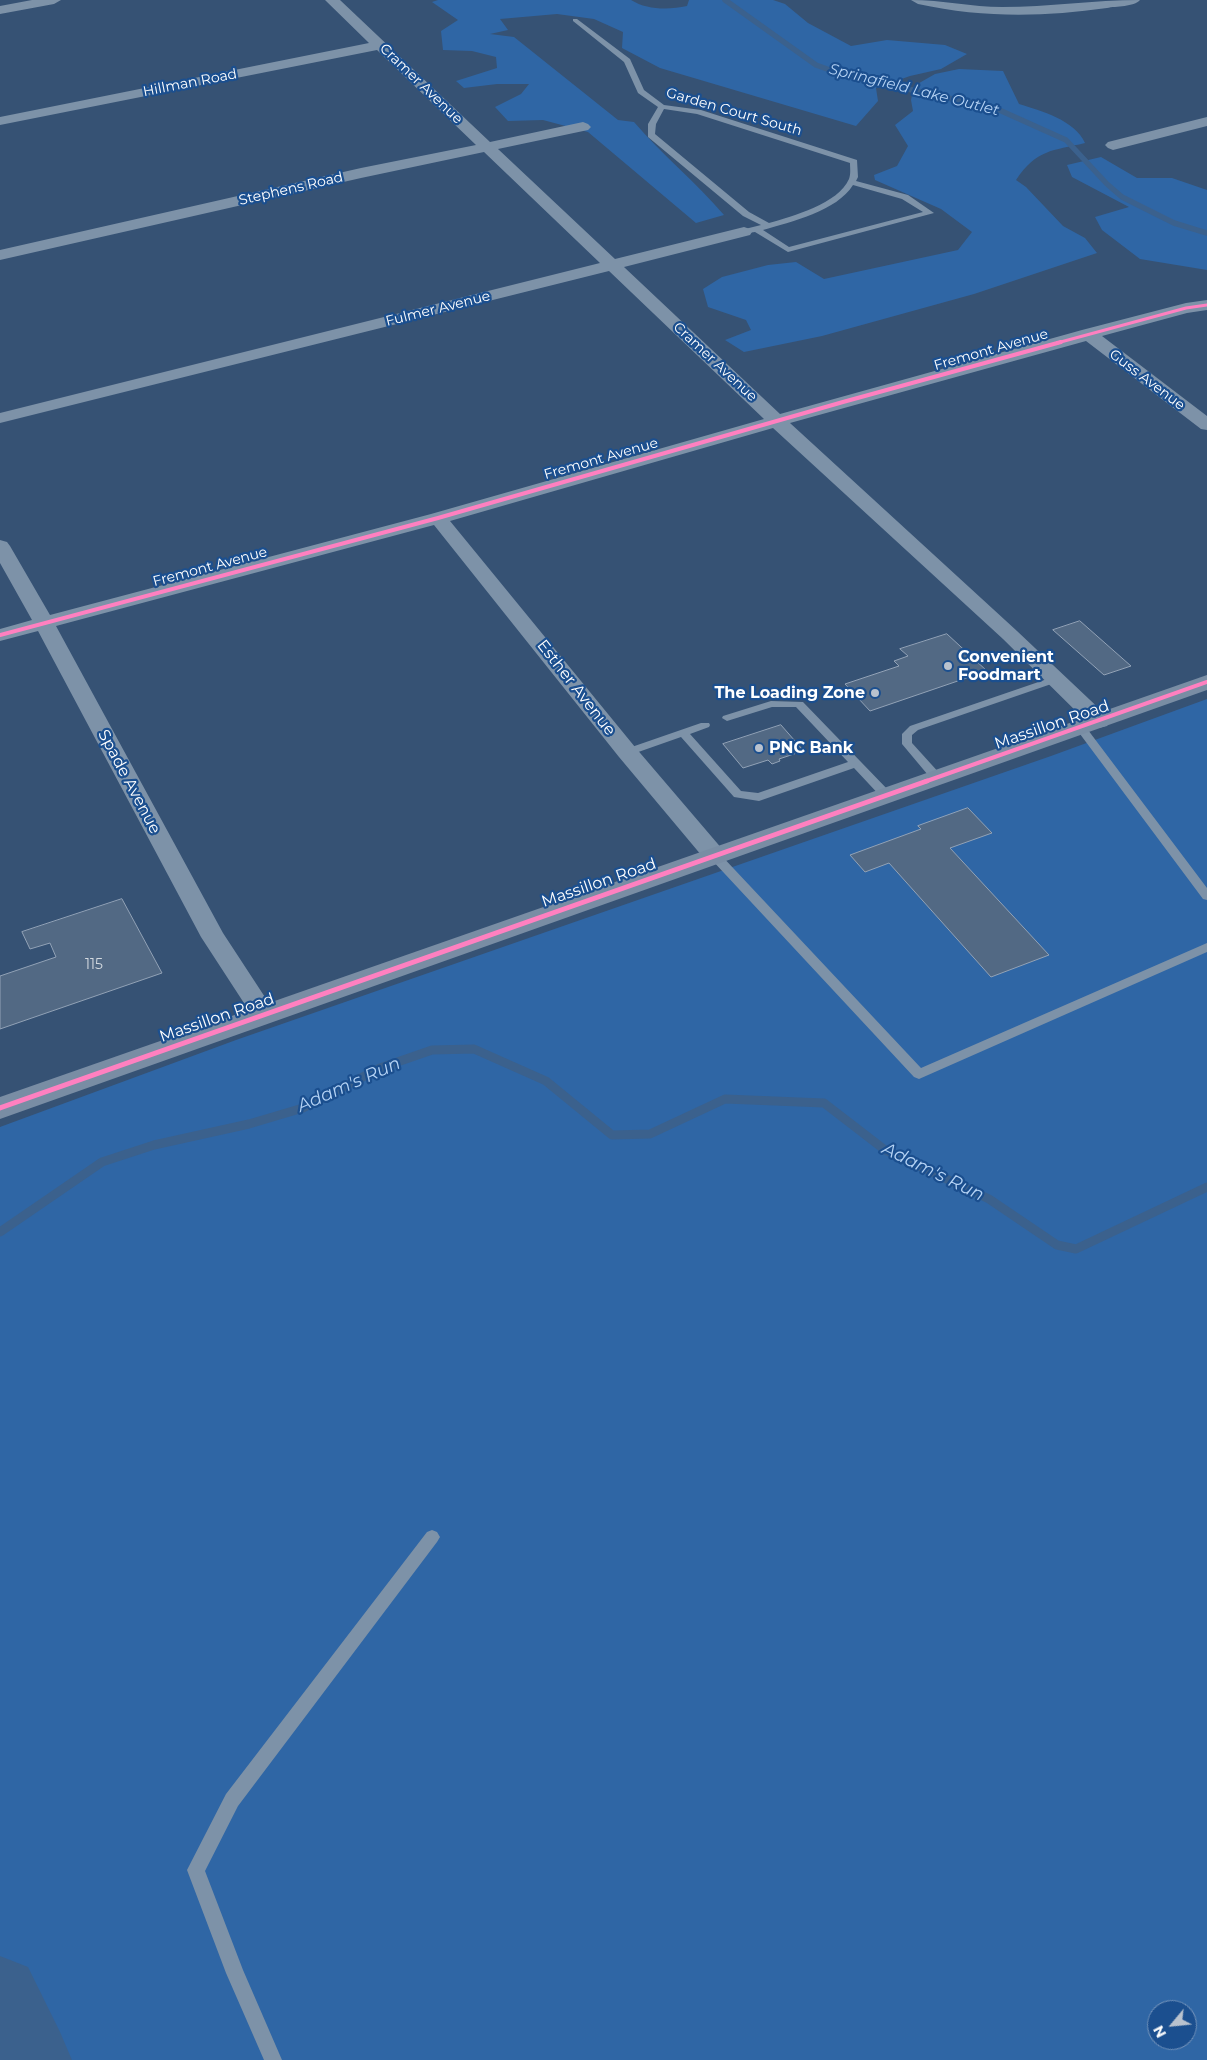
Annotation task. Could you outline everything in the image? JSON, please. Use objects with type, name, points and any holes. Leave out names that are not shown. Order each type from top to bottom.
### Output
[{"type":"street","points":[[0,10],[54,0]]},
{"type":"street","name":"Cramer Avenue","points":[[332,0],[778,422],[1056,679],[1090,725]]},
{"type":"street","points":[[918,0],[965,9],[1017,12],[1062,10],[1133,0]]},
{"type":"street","name":"Hillman Road","points":[[0,121],[380,45]]},
{"type":"street","points":[[1112,144],[1207,121]]},
{"type":"street","name":"Stephens Road","points":[[0,255],[361,173],[583,127]]},
{"type":"street","name":"Fulmer Avenue","points":[[0,418],[751,231]]},
{"type":"street","name":"Fremont Avenue","points":[[0,635],[438,518],[1088,334],[1186,308],[1207,305]]},
{"type":"street","name":"Guss Avenue","points":[[1088,334],[1207,425]]},
{"type":"street","name":"Esther Avenue","points":[[438,518],[627,752],[715,856]]},
{"type":"street","name":"Spade Avenue","points":[[0,546],[44,622],[213,937],[264,1014]]},
{"type":"street","name":"Massillon Road","points":[[0,1108],[1090,725],[1207,682]]},
{"type":"lane","name":"Garden Court South","points":[[575,20],[627,61],[641,91],[662,108],[698,112],[843,157],[854,162],[856,169]]},
{"type":"lane","points":[[662,108],[654,118],[650,129],[651,135],[746,214],[768,226]]},
{"type":"lane","name":"Fulmer Avenue","points":[[751,231],[812,212],[832,200],[851,182],[856,169]]},
{"type":"lane","points":[[751,231],[788,250],[930,213],[905,197],[851,182]]},
{"type":"lane","points":[[937,778],[907,744],[907,734],[914,728],[1056,679]]},
{"type":"lane","points":[[727,718],[770,704],[800,704],[887,796]]},
{"type":"lane","points":[[627,752],[706,725]]},
{"type":"lane","points":[[1090,725],[1207,896]]},
{"type":"lane","points":[[683,733],[738,794],[759,796],[856,763]]},
{"type":"lane","points":[[715,856],[919,1074],[1207,947]]},
{"type":"lane","points":[[273,2060],[235,1973],[196,1870],[232,1800],[432,1537]]},
{"type":"shaded area","points":[[438,0],[631,0],[644,6],[673,8],[687,6],[689,0],[773,0],[785,4],[808,23],[851,46],[887,40],[945,45],[967,54],[941,69],[910,76],[876,88],[878,101],[856,126],[660,68],[622,48],[623,32],[594,19],[557,14],[500,19],[508,30],[490,34],[514,37],[618,120],[634,122],[724,215],[696,223],[588,132],[543,120],[508,121],[495,107],[521,94],[529,84],[497,84],[464,88],[456,81],[497,68],[496,57],[472,51],[443,50],[441,31],[458,20],[432,2]]},
{"type":"shaded area","points":[[959,69],[1003,71],[1019,104],[1066,122],[1080,135],[1085,143],[1054,150],[1038,157],[1031,162],[1016,180],[1026,187],[1063,226],[1085,238],[1097,253],[974,294],[822,336],[744,352],[725,340],[751,330],[746,320],[708,307],[703,289],[722,277],[768,265],[796,262],[824,279],[958,250],[972,232],[941,209],[875,180],[874,175],[897,166],[908,146],[895,125],[913,111],[911,100],[914,86],[935,74]]},
{"type":"shaded area","points":[[1101,157],[1137,178],[1172,178],[1207,190],[1207,270],[1140,259],[1102,230],[1095,217],[1129,207],[1072,177],[1067,165]]},
{"type":"shaded area","points":[[1207,699],[1207,2060],[0,2060],[0,1127],[236,1040],[1051,756]]},
{"type":"building","points":[[1080,621],[1131,666],[1104,675],[1053,630]]},
{"type":"building","points":[[947,634],[987,671],[870,711],[845,684],[899,666],[894,661],[908,656],[900,649]]},
{"type":"building","points":[[781,725],[802,749],[798,750],[800,752],[779,759],[780,761],[772,764],[768,760],[743,768],[723,744]]},
{"type":"building","points":[[968,808],[992,833],[950,848],[1049,955],[991,977],[889,863],[865,872],[850,855],[921,829],[918,826]]},
{"type":"building","points":[[122,899],[162,973],[0,1029],[0,976],[56,957],[50,943],[30,949],[22,932]]},
{"type":"waterway","name":"Springfield Lake Outlet","points":[[725,0],[816,65],[841,74],[997,109],[1066,140],[1107,184],[1122,197],[1174,223],[1207,233]]},
{"type":"waterway","name":"Adam's Run","points":[[0,1232],[102,1162],[154,1145],[249,1124],[303,1108],[380,1068],[432,1050],[474,1049],[546,1081],[612,1135],[650,1134],[725,1099],[824,1103],[885,1150],[989,1199],[1057,1245],[1076,1249],[1207,1187]]},
{"type":"waterway","points":[[0,1995],[32,2060]]},
{"type":"cycle path","points":[[0,635],[438,518],[843,402],[1186,308],[1207,305]]},
{"type":"cycle path","points":[[0,1108],[1207,682]]},
{"type":"place","name":"Convenient Foodmart","points":[[948,666]]},
{"type":"place","name":"The Loading Zone","points":[[875,693]]},
{"type":"place","name":"PNC Bank","points":[[759,748]]}]
